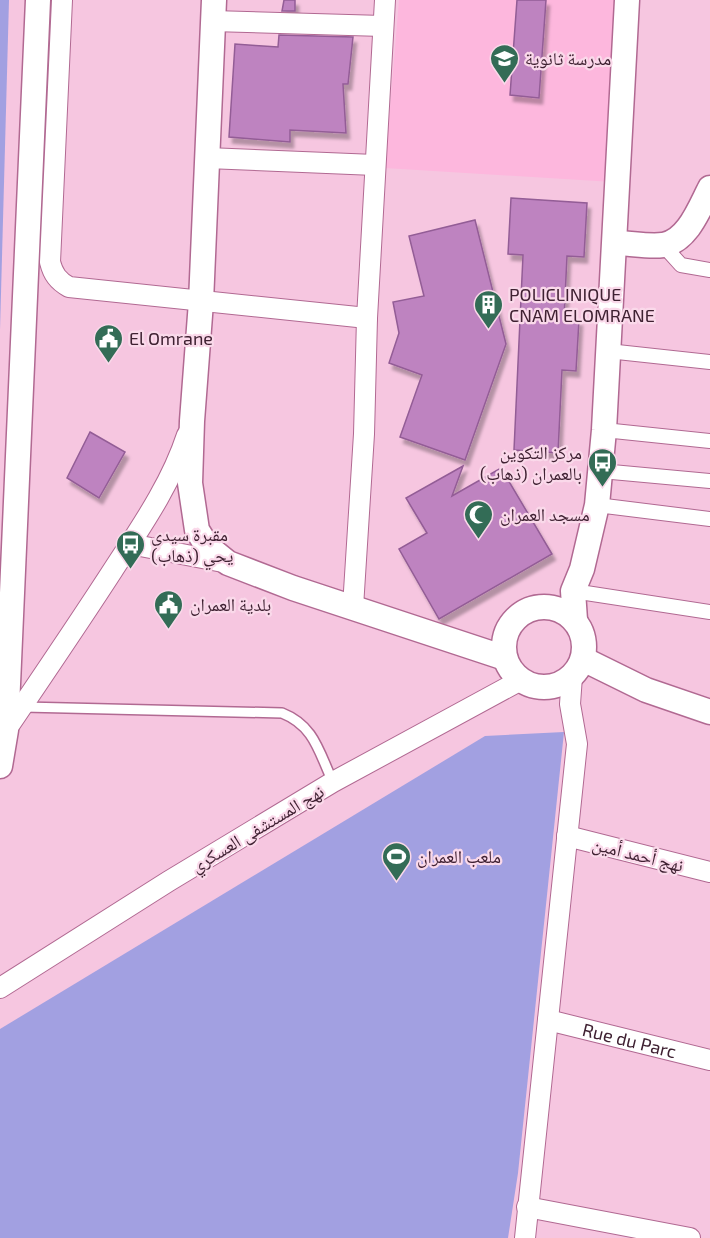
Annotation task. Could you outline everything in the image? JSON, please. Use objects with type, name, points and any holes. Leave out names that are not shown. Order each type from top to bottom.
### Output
[{"type":"street","points":[[0,766],[6,730],[38,0]]},
{"type":"street","points":[[62,0],[50,262],[60,282],[69,287],[367,318]]},
{"type":"street","points":[[353,607],[364,434],[367,318],[385,0]]},
{"type":"street","points":[[575,620],[573,591],[584,561],[597,505],[601,471],[627,0]]},
{"type":"street","points":[[228,563],[207,546],[197,530],[190,483],[201,302],[213,10],[383,26]]},
{"type":"street","points":[[207,158],[375,165]]},
{"type":"street","points":[[615,243],[663,245],[677,240],[710,188]]},
{"type":"street","points":[[663,245],[681,265],[710,270]]},
{"type":"street","points":[[608,351],[710,362]]},
{"type":"street","points":[[6,730],[164,491],[180,456],[192,421]]},
{"type":"street","points":[[604,430],[710,441]]},
{"type":"street","points":[[601,471],[710,481]]},
{"type":"street","points":[[597,505],[710,519]]},
{"type":"street","points":[[130,544],[228,563],[293,588],[505,658]]},
{"type":"street","points":[[573,591],[710,612]]},
{"type":"street","points":[[525,1238],[577,744],[570,704],[577,668],[585,646],[583,634],[575,620],[562,610],[547,606],[531,608],[518,616],[508,628],[503,643],[505,658],[511,671],[521,680],[534,686],[548,687],[561,684],[577,668]]},
{"type":"street","points":[[577,668],[710,712]]},
{"type":"street","name":"نهج المستشفى العسكري","points":[[0,988],[333,782],[521,680]]},
{"type":"street","name":"نهج أحمد أمين","points":[[567,836],[710,872]]},
{"type":"street","name":"Rue du Parc","points":[[548,1020],[710,1060]]},
{"type":"street","points":[[527,1208],[690,1238]]},
{"type":"lane","points":[[21,707],[282,713],[297,719],[310,732],[333,782]]},
{"type":"shaded area","points":[[0,0],[9,0],[0,330]]},
{"type":"shaded area","name":"مدرسة ثانوية","points":[[399,0],[618,0],[613,182],[385,168]]},
{"type":"shaded area","name":"ملعب العمران","points":[[564,732],[518,1173],[508,1238],[0,1238],[0,1029],[485,736]]},
{"type":"building","points":[[284,0],[295,0],[295,11],[282,11]]},
{"type":"building","points":[[517,0],[546,0],[539,98],[510,95]]},
{"type":"building","points":[[279,35],[353,37],[348,84],[343,84],[346,133],[290,130],[290,142],[229,137],[235,44],[278,47]]},
{"type":"building","points":[[511,198],[587,203],[584,257],[567,256],[564,319],[579,320],[576,371],[562,370],[558,453],[514,450],[523,255],[508,254]]},
{"type":"building","points":[[475,220],[506,344],[465,460],[400,437],[422,375],[389,363],[399,333],[393,302],[424,296],[409,236]]},
{"type":"building","points":[[90,432],[125,452],[99,498],[67,478]]},
{"type":"building","name":"مسجد العمران","points":[[463,466],[452,496],[501,468],[552,554],[439,619],[399,549],[427,533],[406,498]]},
{"type":"place","name":"مدرسة ثانوية","points":[[504,84]]},
{"type":"place","name":"POLICLINIQUE CNAM ELOMRANE","points":[[488,330]]},
{"type":"place","name":"El Omrane","points":[[108,364]]},
{"type":"place","name":"مركز التكوين بالعمران (ذهاب)","points":[[603,488]]},
{"type":"place","name":"مسجد العمران","points":[[479,540]]},
{"type":"place","name":"مقبرة سيدي يحي (ذهاب)","points":[[130,570]]},
{"type":"place","name":"بلدية العمران","points":[[169,630]]},
{"type":"place","name":"ملعب العمران","points":[[396,882]]}]
